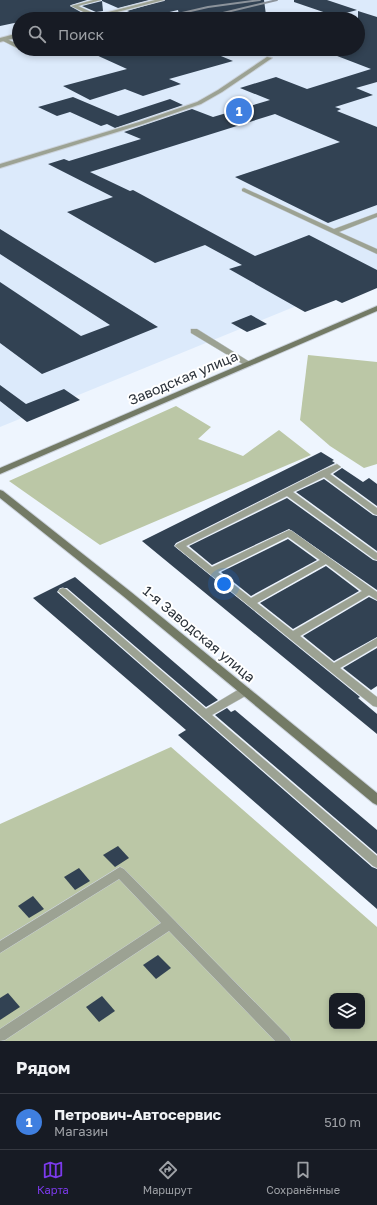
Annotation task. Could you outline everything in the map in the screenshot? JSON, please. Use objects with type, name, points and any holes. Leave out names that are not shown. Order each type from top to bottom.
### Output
[{"type":"main road","name":"Заводская улица","points":[[0,471],[377,308]]},
{"type":"main road","name":"1-я Заводская улица","points":[[0,493],[127,594],[377,800]]},
{"type":"street","points":[[112,12],[161,0]]},
{"type":"street","points":[[1,39],[12,37]]},
{"type":"street","points":[[0,166],[141,123],[199,103],[220,91],[269,58]]},
{"type":"lane","points":[[87,12],[73,6],[99,0]]},
{"type":"lane","points":[[1,39],[12,44]]},
{"type":"lane","points":[[244,190],[377,252]]},
{"type":"lane","points":[[333,232],[377,215]]},
{"type":"lane","points":[[194,331],[249,364]]},
{"type":"lane","points":[[337,467],[180,546],[333,668],[375,699]]},
{"type":"lane","points":[[324,473],[377,512]]},
{"type":"lane","points":[[287,492],[377,557]]},
{"type":"lane","points":[[212,571],[289,533],[373,594],[294,636]]},
{"type":"lane","points":[[251,602],[327,560]]},
{"type":"lane","points":[[62,591],[377,863]]},
{"type":"lane","points":[[333,668],[377,641]]},
{"type":"lane","points":[[205,714],[245,691]]},
{"type":"lane","points":[[0,948],[120,872],[284,1041]]},
{"type":"lane","points":[[0,1036],[169,924]]},
{"type":"shaded area","points":[[0,0],[377,0],[377,273],[0,427]]},
{"type":"green space","points":[[308,355],[377,362],[377,464],[364,468],[330,446],[300,420]]},
{"type":"green space","points":[[176,406],[211,427],[198,439],[243,456],[279,430],[311,455],[100,545],[9,481]]},
{"type":"green space","points":[[171,747],[377,927],[377,1041],[0,1041],[0,824]]},
{"type":"building","points":[[0,0],[87,0],[70,6],[81,12],[12,12],[12,23],[0,26]]},
{"type":"building","points":[[102,0],[149,0],[118,8]]},
{"type":"building","points":[[165,0],[264,0],[266,12],[178,12],[178,10],[170,12],[127,11]]},
{"type":"building","points":[[294,0],[327,0],[357,10],[350,12],[323,12],[294,2]]},
{"type":"building","points":[[102,1],[103,11],[96,12],[82,6]]},
{"type":"building","points":[[365,13],[377,17],[377,82],[356,88],[373,95],[335,107],[341,109],[337,111],[377,127],[377,205],[328,223],[235,177],[340,142],[275,114],[90,172],[130,191],[133,190],[255,256],[309,235],[377,270],[377,288],[342,303],[336,300],[305,312],[229,269],[242,265],[205,245],[155,263],[67,212],[113,197],[48,164],[64,159],[69,161],[141,139],[124,132],[192,109],[213,117],[270,100],[240,88],[276,77],[307,89],[371,69],[337,56],[365,56]]},
{"type":"building","points":[[98,56],[221,56],[233,61],[169,79],[181,84],[143,96],[125,89],[90,100],[63,86],[127,69]]},
{"type":"building","points":[[73,97],[118,116],[170,99],[183,105],[115,128],[107,124],[101,126],[70,112],[57,116],[38,107]]},
{"type":"building","points":[[0,229],[158,327],[42,374],[0,343],[0,282],[81,336],[110,325],[0,254]]},
{"type":"building","points":[[251,315],[267,324],[247,332],[231,323]]},
{"type":"building","points":[[0,385],[26,404],[64,389],[80,400],[27,422],[0,401]]},
{"type":"building","points":[[321,452],[334,460],[332,461],[335,463],[176,543],[174,546],[360,697],[358,698],[377,714],[377,734],[142,541]]},
{"type":"building","points":[[342,468],[363,482],[369,478],[377,484],[377,506],[333,474]]},
{"type":"building","points":[[324,479],[373,515],[377,516],[377,551],[296,492]]},
{"type":"building","points":[[287,498],[373,560],[377,561],[377,590],[289,529],[212,565],[189,546]]},
{"type":"building","points":[[288,539],[317,560],[251,596],[221,572]]},
{"type":"building","points":[[326,566],[359,591],[293,629],[260,603]]},
{"type":"building","points":[[75,577],[218,700],[206,707],[67,588],[60,588],[57,592],[372,867],[377,869],[377,909],[178,735],[186,730],[33,598]]},
{"type":"building","points":[[369,597],[377,601],[377,637],[334,661],[303,636]]},
{"type":"building","points":[[377,648],[377,686],[371,690],[343,668]]},
{"type":"building","points":[[227,708],[231,712],[235,710],[377,830],[377,854],[215,715]]},
{"type":"building","points":[[118,846],[129,858],[115,867],[103,855]]},
{"type":"building","points":[[79,868],[90,881],[75,890],[64,877]]},
{"type":"building","points":[[33,896],[44,909],[29,918],[18,906]]},
{"type":"building","points":[[158,955],[171,968],[156,979],[143,965]]},
{"type":"building","points":[[8,993],[20,1007],[0,1020],[0,998]]},
{"type":"building","points":[[102,996],[115,1011],[99,1022],[86,1007]]},
{"type":"railway","points":[[186,12],[208,7],[260,0]]},
{"type":"railway","points":[[227,12],[277,0]]},
{"type":"place","name":"Петрович-Автосервис","points":[[239,111]]}]
